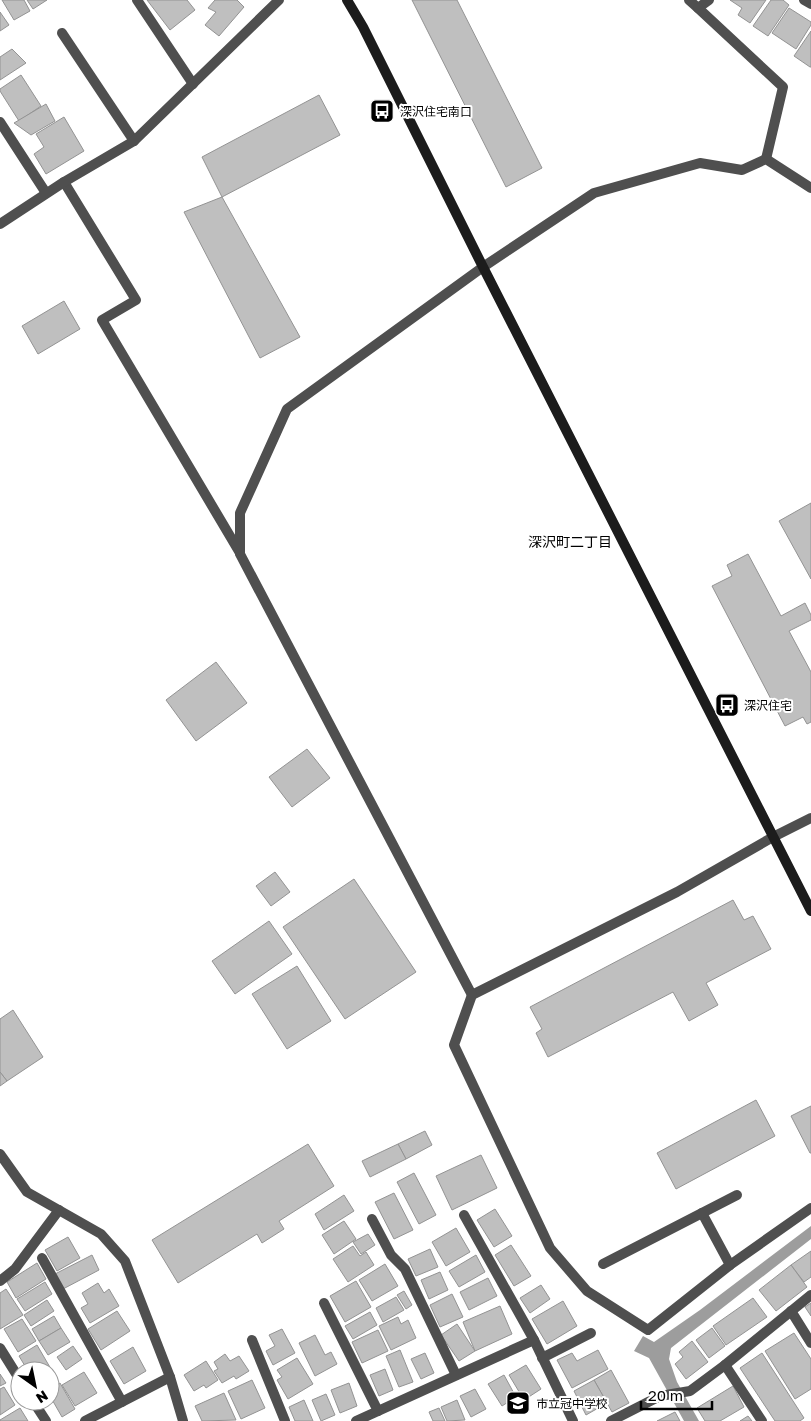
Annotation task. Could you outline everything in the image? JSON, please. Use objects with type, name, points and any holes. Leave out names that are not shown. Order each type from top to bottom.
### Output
[{"type":"street","points":[[137,0],[193,84]]},
{"type":"street","points":[[0,224],[64,182],[134,141],[280,0]]},
{"type":"street","points":[[347,0],[368,36],[483,267],[811,911]]},
{"type":"street","points":[[689,0],[783,87],[766,159]]},
{"type":"street","points":[[698,8],[709,0]]},
{"type":"street","points":[[804,0],[811,4]]},
{"type":"street","points":[[62,33],[134,141]]},
{"type":"street","points":[[0,122],[46,194]]},
{"type":"street","points":[[240,554],[240,513],[288,409],[483,267],[594,193],[700,163],[742,170],[766,159]]},
{"type":"street","points":[[766,159],[811,188]]},
{"type":"street","points":[[64,182],[136,300],[102,320],[240,554],[472,994]]},
{"type":"street","points":[[811,818],[773,837],[677,892],[472,994],[454,1045],[550,1248],[586,1291],[648,1330],[730,1265],[811,1208]]},
{"type":"street","points":[[0,1154],[27,1192],[101,1234],[125,1261],[170,1378],[184,1421]]},
{"type":"street","points":[[603,1264],[737,1195]]},
{"type":"street","points":[[0,1281],[16,1269],[59,1210]]},
{"type":"street","points":[[702,1213],[730,1265]]},
{"type":"street","points":[[464,1215],[534,1340],[573,1421]]},
{"type":"street","points":[[372,1218],[391,1255],[405,1269],[456,1375]]},
{"type":"street","points":[[42,1258],[122,1402]]},
{"type":"street","points":[[611,1421],[660,1396],[690,1391],[811,1295]]},
{"type":"street","points":[[324,1303],[378,1411]]},
{"type":"street","points":[[791,1312],[811,1343]]},
{"type":"street","points":[[542,1358],[591,1334]]},
{"type":"street","points":[[252,1340],[285,1421]]},
{"type":"street","points":[[356,1421],[534,1340]]},
{"type":"street","points":[[0,1348],[10,1364]]},
{"type":"street","points":[[725,1365],[762,1421]]},
{"type":"street","points":[[85,1421],[170,1378]]},
{"type":"shaded area","points":[[811,1226],[811,1239],[671,1348],[669,1359],[677,1382],[699,1421],[684,1421],[649,1358],[634,1351],[643,1336],[654,1342],[700,1310]]},
{"type":"building","points":[[2,0],[24,0],[30,11],[14,20]]},
{"type":"building","points":[[27,0],[47,0],[33,9]]},
{"type":"building","points":[[147,0],[187,0],[195,10],[170,30]]},
{"type":"building","points":[[215,0],[237,0],[244,7],[219,36],[205,25],[216,12],[208,8]]},
{"type":"building","points":[[412,0],[457,0],[542,168],[506,187]]},
{"type":"building","points":[[730,0],[766,0],[750,23],[738,15],[742,8]]},
{"type":"building","points":[[771,0],[783,0],[789,5],[768,36],[753,26]]},
{"type":"building","points":[[789,8],[811,22],[796,49],[772,33]]},
{"type":"building","points":[[0,12],[9,25],[0,31]]},
{"type":"building","points":[[811,31],[811,67],[810,67],[794,56]]},
{"type":"building","points":[[12,49],[26,63],[0,80],[0,57]]},
{"type":"building","points":[[21,75],[41,106],[19,121],[0,89]]},
{"type":"building","points":[[319,95],[340,135],[222,197],[202,157]]},
{"type":"building","points":[[46,104],[55,121],[31,135],[14,123]]},
{"type":"building","points":[[64,117],[84,151],[46,174],[34,154],[44,147],[36,134]]},
{"type":"building","points":[[222,197],[300,337],[260,358],[184,212]]},
{"type":"building","points":[[64,301],[80,329],[38,354],[22,326]]},
{"type":"building","points":[[811,503],[811,579],[779,521]]},
{"type":"building","points":[[748,554],[781,616],[805,603],[811,615],[811,620],[789,631],[811,672],[811,722],[807,724],[803,717],[785,726],[712,586],[732,576],[727,565]]},
{"type":"building","points":[[216,662],[247,703],[196,741],[166,700]]},
{"type":"building","points":[[307,749],[330,778],[292,807],[269,777]]},
{"type":"building","points":[[275,872],[290,892],[271,906],[256,886]]},
{"type":"building","points":[[354,879],[416,972],[345,1019],[283,927]]},
{"type":"building","points":[[733,900],[744,920],[753,916],[771,949],[706,983],[718,1005],[689,1021],[673,992],[548,1057],[536,1033],[542,1029],[530,1007]]},
{"type":"building","points":[[269,921],[292,954],[235,994],[212,961]]},
{"type":"building","points":[[297,966],[331,1021],[287,1049],[252,994]]},
{"type":"building","points":[[13,1010],[43,1057],[7,1081],[0,1072],[0,1019]]},
{"type":"building","points":[[0,1072],[7,1081],[0,1086]]},
{"type":"building","points":[[756,1100],[775,1136],[676,1189],[657,1153]]},
{"type":"building","points":[[811,1106],[811,1153],[810,1153],[791,1116]]},
{"type":"building","points":[[425,1131],[432,1145],[406,1159],[398,1144]]},
{"type":"building","points":[[308,1144],[334,1186],[279,1221],[284,1229],[262,1243],[257,1234],[178,1283],[152,1240]]},
{"type":"building","points":[[398,1144],[406,1159],[370,1177],[362,1161]]},
{"type":"building","points":[[481,1155],[497,1188],[452,1210],[436,1176]]},
{"type":"building","points":[[414,1173],[436,1215],[419,1224],[397,1182]]},
{"type":"building","points":[[394,1193],[413,1230],[394,1239],[375,1202]]},
{"type":"building","points":[[344,1195],[354,1211],[324,1230],[315,1214]]},
{"type":"building","points":[[495,1209],[512,1236],[494,1247],[477,1220]]},
{"type":"building","points":[[344,1221],[356,1239],[334,1254],[322,1235]]},
{"type":"building","points":[[456,1228],[470,1252],[446,1266],[432,1242]]},
{"type":"building","points":[[368,1234],[375,1245],[361,1254],[353,1242]]},
{"type":"building","points":[[68,1237],[80,1258],[57,1271],[45,1250]]},
{"type":"building","points":[[511,1245],[531,1276],[514,1286],[495,1255]]},
{"type":"building","points":[[353,1246],[360,1256],[366,1252],[374,1265],[348,1282],[333,1259]]},
{"type":"building","points":[[430,1249],[438,1267],[416,1276],[408,1259]]},
{"type":"building","points":[[811,1251],[811,1277],[804,1282],[791,1265]]},
{"type":"building","points":[[92,1255],[99,1270],[63,1289],[55,1274]]},
{"type":"building","points":[[476,1255],[485,1272],[459,1287],[449,1271]]},
{"type":"building","points":[[37,1263],[46,1279],[16,1298],[7,1282]]},
{"type":"building","points":[[385,1264],[398,1286],[372,1301],[359,1280]]},
{"type":"building","points":[[791,1265],[807,1287],[776,1311],[759,1290]]},
{"type":"building","points":[[440,1272],[448,1290],[429,1299],[421,1280]]},
{"type":"building","points":[[488,1278],[497,1296],[469,1310],[460,1292]]},
{"type":"building","points":[[356,1281],[371,1307],[345,1322],[330,1296]]},
{"type":"building","points":[[45,1282],[52,1294],[25,1311],[17,1299]]},
{"type":"building","points":[[98,1283],[104,1293],[109,1289],[119,1306],[90,1323],[81,1308],[88,1304],[82,1293]]},
{"type":"building","points":[[541,1285],[550,1299],[530,1313],[520,1298]]},
{"type":"building","points":[[6,1289],[23,1315],[0,1329],[0,1293]]},
{"type":"building","points":[[404,1291],[412,1305],[406,1309],[397,1295]]},
{"type":"building","points":[[452,1294],[463,1317],[440,1327],[430,1305]]},
{"type":"building","points":[[396,1297],[404,1310],[383,1322],[376,1308]]},
{"type":"building","points":[[753,1298],[767,1317],[726,1345],[713,1326]]},
{"type":"building","points":[[47,1300],[54,1311],[31,1326],[24,1315]]},
{"type":"building","points":[[563,1301],[577,1326],[547,1344],[532,1319]]},
{"type":"building","points":[[811,1303],[811,1316],[805,1307]]},
{"type":"building","points":[[500,1306],[512,1334],[475,1351],[463,1322]]},
{"type":"building","points":[[117,1311],[130,1331],[101,1350],[88,1329]]},
{"type":"building","points":[[370,1312],[377,1325],[353,1339],[345,1326]]},
{"type":"building","points":[[54,1316],[61,1328],[39,1341],[32,1329]]},
{"type":"building","points":[[398,1317],[401,1324],[408,1320],[416,1338],[391,1350],[379,1326]]},
{"type":"building","points":[[22,1319],[36,1341],[18,1352],[4,1329]]},
{"type":"building","points":[[457,1324],[475,1351],[459,1361],[441,1335]]},
{"type":"building","points":[[61,1328],[70,1342],[48,1355],[39,1341]]},
{"type":"building","points":[[712,1328],[725,1346],[709,1358],[696,1340]]},
{"type":"building","points":[[282,1329],[295,1353],[273,1365],[266,1351],[275,1346],[269,1335]]},
{"type":"building","points":[[378,1330],[388,1351],[362,1363],[352,1342]]},
{"type":"building","points":[[794,1333],[811,1359],[811,1389],[795,1399],[765,1351]]},
{"type":"building","points":[[315,1335],[325,1355],[331,1352],[337,1364],[315,1376],[299,1343]]},
{"type":"building","points":[[692,1341],[708,1362],[686,1379],[675,1364],[683,1357],[679,1352]]},
{"type":"building","points":[[37,1345],[46,1361],[22,1361],[19,1356]]},
{"type":"building","points":[[73,1346],[82,1359],[66,1370],[57,1357]]},
{"type":"building","points":[[133,1347],[146,1371],[124,1384],[110,1361]]},
{"type":"building","points":[[400,1350],[413,1382],[399,1387],[386,1356]]},
{"type":"building","points":[[598,1350],[608,1369],[572,1388],[557,1360],[572,1353],[577,1361]]},
{"type":"building","points":[[425,1353],[434,1373],[421,1379],[411,1359]]},
{"type":"building","points":[[762,1353],[804,1418],[800,1421],[775,1421],[740,1368]]},
{"type":"building","points":[[225,1354],[230,1361],[239,1356],[249,1371],[236,1379],[234,1376],[222,1383],[214,1371],[218,1369],[214,1362]]},
{"type":"building","points":[[297,1358],[313,1384],[288,1399],[277,1380],[282,1377],[277,1370]]},
{"type":"building","points":[[206,1361],[218,1380],[206,1388],[204,1385],[194,1391],[184,1375]]},
{"type":"building","points":[[526,1365],[541,1389],[524,1400],[509,1375]]},
{"type":"building","points":[[385,1369],[393,1390],[379,1396],[370,1375]]},
{"type":"building","points":[[611,1370],[629,1403],[612,1412],[594,1380]]},
{"type":"building","points":[[84,1372],[97,1393],[75,1406],[62,1385]]},
{"type":"building","points":[[0,1374],[6,1383],[0,1386]]},
{"type":"building","points":[[504,1375],[516,1397],[502,1406],[488,1384]]},
{"type":"building","points":[[252,1380],[265,1408],[241,1419],[228,1391]]},
{"type":"building","points":[[594,1380],[607,1403],[586,1415],[574,1391]]},
{"type":"building","points":[[60,1383],[75,1409],[62,1417],[59,1411]]},
{"type":"building","points":[[349,1383],[357,1406],[340,1413],[331,1390]]},
{"type":"building","points":[[733,1386],[744,1407],[720,1421],[705,1421],[697,1408]]},
{"type":"building","points":[[4,1387],[10,1397],[10,1408],[0,1415],[0,1389]]},
{"type":"building","points":[[475,1389],[486,1409],[471,1417],[460,1396]]},
{"type":"building","points":[[224,1393],[236,1420],[202,1421],[195,1406]]},
{"type":"building","points":[[326,1394],[335,1415],[321,1421],[312,1400]]},
{"type":"building","points":[[304,1400],[313,1421],[295,1421],[289,1407]]},
{"type":"building","points":[[457,1400],[465,1420],[447,1421],[441,1407]]},
{"type":"building","points":[[439,1408],[445,1421],[433,1421],[429,1412]]},
{"type":"building","points":[[15,1411],[22,1411],[28,1421],[0,1421]]},
{"type":"building","points":[[675,1412],[680,1421],[657,1421]]},
{"type":"building","points":[[748,1416],[752,1421],[740,1421]]},
{"type":"place","name":"深沢住宅南口","points":[[382,111]]},
{"type":"place","name":"深沢住宅","points":[[727,705]]},
{"type":"place","name":"市立冠中学校","points":[[518,1403]]},
{"type":"district","name":"深沢町二丁目","points":[[570,541]]}]
